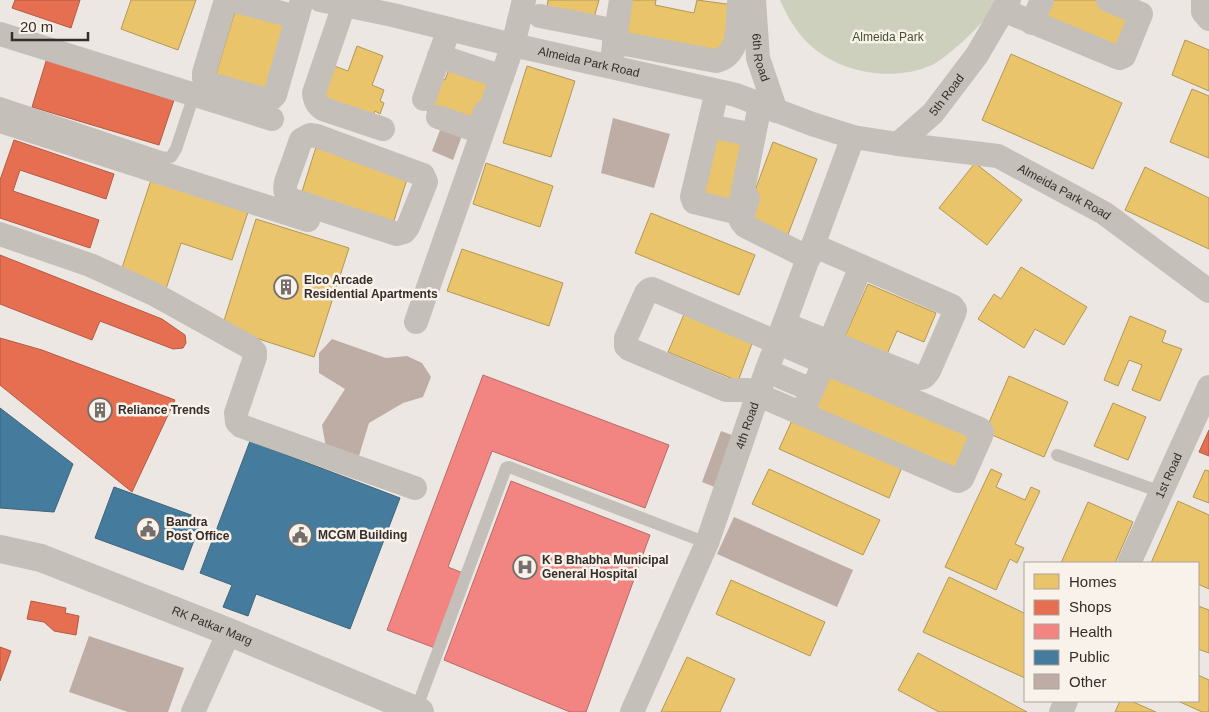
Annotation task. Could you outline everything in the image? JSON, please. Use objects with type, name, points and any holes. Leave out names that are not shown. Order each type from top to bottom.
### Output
[{"type":"street","points":[[226,0],[204,78],[207,83],[267,100],[275,95],[300,9],[231,0]]},
{"type":"street","name":"Almeida Park Road","points":[[320,0],[344,5],[394,8],[449,29],[736,95],[812,124],[853,137]]},
{"type":"street","points":[[607,0],[608,35]]},
{"type":"street","points":[[603,64],[608,35],[621,0]]},
{"type":"street","points":[[1032,23],[1042,0]]},
{"type":"street","points":[[1006,5],[1032,23],[1119,58],[1124,56],[1141,14],[1108,0]]},
{"type":"street","points":[[1203,0],[1203,12],[1209,19]]},
{"type":"street","points":[[449,29],[439,56],[431,108],[478,131],[500,76],[524,47],[529,4],[608,35],[716,61],[722,60],[731,53],[735,45],[745,1]]},
{"type":"street","name":"6th Road","points":[[745,1],[768,108]]},
{"type":"street","points":[[344,5],[314,93],[314,100],[318,106],[324,109],[383,129]]},
{"type":"street","name":"5th Road","points":[[898,144],[933,113],[977,55],[1006,5]]},
{"type":"street","points":[[0,34],[272,119]]},
{"type":"street","points":[[439,56],[500,76]]},
{"type":"street","points":[[416,322],[500,76]]},
{"type":"street","points":[[718,91],[692,200],[694,202],[737,212],[740,208],[754,135],[768,108]]},
{"type":"street","points":[[768,108],[741,221],[745,226],[811,251],[861,266],[952,306],[955,310],[954,314],[929,371],[924,377],[916,377],[827,353],[652,289],[646,293],[626,338],[626,346],[629,349],[726,390],[751,392],[958,481],[962,479],[981,436],[982,432],[980,429],[827,353]]},
{"type":"street","points":[[0,121],[350,234]]},
{"type":"street","points":[[709,126],[754,135]]},
{"type":"street","points":[[310,135],[423,175],[426,182],[423,191],[408,227],[404,232],[397,234],[298,203],[286,195],[284,189],[301,140],[310,135]]},
{"type":"street","points":[[853,137],[898,144]]},
{"type":"street","name":"4th Road","points":[[632,712],[707,543],[751,392],[767,371],[775,335],[811,251],[853,137]]},
{"type":"street","name":"Almeida Park Road","points":[[898,144],[998,156],[1104,212],[1209,291]]},
{"type":"street","points":[[423,191],[458,203]]},
{"type":"street","points":[[0,234],[90,264],[154,294],[251,348],[255,352],[255,357],[236,413],[237,422],[241,426],[415,488]]},
{"type":"street","points":[[802,413],[861,266]]},
{"type":"street","points":[[751,392],[775,335]]},
{"type":"street","points":[[767,371],[812,390]]},
{"type":"street","name":"1st Road","points":[[1128,562],[1209,387]]},
{"type":"street","name":"RK Patkar Marg","points":[[0,549],[41,558],[229,632],[418,711]]},
{"type":"street","points":[[193,712],[229,632]]},
{"type":"lane","points":[[0,104],[164,158],[171,157],[176,150],[194,95]]},
{"type":"lane","points":[[1057,455],[1161,492]]},
{"type":"lane","points":[[418,711],[506,468],[509,467],[707,543]]},
{"type":"green space","name":"Almeida Park","points":[[780,0],[996,0],[980,25],[938,62],[916,70],[882,74],[864,72],[847,67],[817,51],[797,30]]},
{"type":"building: Homes","points":[[131,0],[196,0],[178,50],[121,29]]},
{"type":"building: Homes","points":[[548,0],[599,0],[594,18],[547,8]]},
{"type":"building: Homes","points":[[627,0],[656,0],[655,5],[694,13],[697,0],[734,5],[723,51],[621,33]]},
{"type":"building: Homes","points":[[1047,0],[1097,0],[1136,15],[1121,53],[1039,21]]},
{"type":"building: Homes","points":[[237,5],[288,20],[267,92],[215,77]]},
{"type":"building: Homes","points":[[1185,40],[1209,50],[1209,91],[1172,75]]},
{"type":"building: Homes","points":[[357,46],[383,56],[372,85],[384,90],[380,101],[384,103],[380,114],[375,111],[371,120],[321,101],[329,64],[348,71]]},
{"type":"building: Homes","points":[[1011,54],[1122,103],[1093,169],[982,120]]},
{"type":"building: Homes","points":[[451,64],[494,79],[478,128],[427,111],[438,78],[445,80]]},
{"type":"building: Homes","points":[[527,66],[575,81],[551,157],[503,143]]},
{"type":"building: Homes","points":[[1192,89],[1209,96],[1209,158],[1170,142]]},
{"type":"building: Homes","points":[[712,132],[750,138],[737,205],[700,198]]},
{"type":"building: Homes","points":[[773,142],[817,159],[787,237],[744,220]]},
{"type":"building: Homes","points":[[316,147],[408,176],[392,227],[300,198]]},
{"type":"building: Homes","points":[[486,163],[553,186],[540,227],[473,204]]},
{"type":"building: Homes","points":[[975,163],[1022,200],[987,245],[939,208]]},
{"type":"building: Homes","points":[[1145,167],[1209,198],[1209,249],[1125,210]]},
{"type":"building: Homes","points":[[152,177],[249,209],[232,260],[181,243],[166,289],[120,274]]},
{"type":"building: Homes","points":[[651,213],[755,255],[739,295],[635,253]]},
{"type":"building: Homes","name":"Elco Arcade Residential Apartments","points":[[256,219],[349,248],[314,357],[222,327]]},
{"type":"building: Homes","points":[[462,249],[563,283],[549,326],[447,291]]},
{"type":"building: Homes","points":[[1021,267],[1087,307],[1064,345],[1035,329],[1024,348],[978,319],[994,294],[1001,299]]},
{"type":"building: Homes","points":[[868,284],[936,313],[924,342],[897,331],[885,359],[843,341]]},
{"type":"building: Homes","points":[[685,312],[753,341],[738,381],[668,352]]},
{"type":"building: Homes","points":[[1130,316],[1166,331],[1162,342],[1182,349],[1160,401],[1132,390],[1142,365],[1129,360],[1118,386],[1104,380]]},
{"type":"building: Homes","points":[[824,373],[975,439],[959,477],[807,411]]},
{"type":"building: Homes","points":[[1009,376],[1068,402],[1044,457],[985,432]]},
{"type":"building: Homes","points":[[1113,403],[1146,417],[1128,460],[1094,446]]},
{"type":"building: Homes","points":[[794,416],[903,465],[889,498],[779,449]]},
{"type":"building: Homes","points":[[769,469],[880,520],[863,555],[752,504]]},
{"type":"building: Homes","points":[[991,469],[1002,474],[996,487],[1025,500],[1031,487],[1040,491],[1015,544],[1024,548],[1017,563],[1010,559],[996,590],[945,567]]},
{"type":"building: Homes","points":[[1205,470],[1209,471],[1209,503],[1193,497]]},
{"type":"building: Homes","points":[[1178,501],[1209,515],[1209,589],[1199,584],[1199,562],[1151,562]]},
{"type":"building: Homes","points":[[1088,502],[1133,522],[1115,562],[1061,562]]},
{"type":"building: Homes","points":[[949,577],[1024,613],[1024,678],[923,632]]},
{"type":"building: Homes","points":[[731,580],[825,622],[810,656],[716,614]]},
{"type":"building: Homes","points":[[1199,606],[1209,610],[1209,653],[1199,649]]},
{"type":"building: Homes","points":[[918,653],[1027,712],[939,712],[898,690]]},
{"type":"building: Homes","points":[[687,657],[735,679],[720,712],[661,712]]},
{"type":"building: Homes","points":[[1199,675],[1209,680],[1209,712],[1202,712],[1180,702],[1199,702]]},
{"type":"building: Homes","points":[[1120,702],[1133,702],[1156,712],[1115,712]]},
{"type":"building: Shops","points":[[15,0],[80,0],[71,28],[12,8]]},
{"type":"building: Shops","points":[[47,58],[130,83],[138,90],[174,100],[159,145],[32,107]]},
{"type":"building: Shops","points":[[14,140],[114,174],[106,199],[20,170],[13,191],[99,220],[90,248],[0,218],[0,180]]},
{"type":"building: Shops","points":[[0,255],[162,319],[185,335],[186,343],[183,348],[173,349],[100,321],[92,340],[0,304]]},
{"type":"building: Shops","name":"Reliance Trends","points":[[0,338],[42,350],[175,400],[132,492],[0,385]]},
{"type":"building: Shops","points":[[1209,430],[1209,456],[1199,452]]},
{"type":"building: Shops","points":[[31,601],[66,608],[65,613],[79,616],[76,635],[54,631],[44,622],[27,619]]},
{"type":"building: Shops","points":[[0,647],[11,651],[0,681]]},
{"type":"building: Health","points":[[483,375],[669,445],[645,508],[492,451],[448,567],[463,573],[435,648],[387,630]]},
{"type":"building: Health","points":[[511,481],[650,535],[586,712],[570,712],[444,660]]},
{"type":"building: Public","points":[[0,408],[73,464],[54,512],[0,508]]},
{"type":"building: Public","name":"MCGM Building","points":[[250,441],[400,498],[350,629],[256,594],[248,616],[223,607],[232,585],[200,573]]},
{"type":"building: Public","name":"Bandra Post Office","points":[[114,487],[202,519],[183,570],[95,538]]},
{"type":"building: Other","points":[[613,118],[670,134],[654,188],[601,173]]},
{"type":"building: Other","points":[[442,125],[463,133],[453,160],[432,151]]},
{"type":"building: Other","points":[[332,339],[386,358],[407,356],[422,363],[431,377],[423,397],[403,403],[369,423],[358,459],[326,448],[322,425],[345,389],[319,373],[319,353]]},
{"type":"building: Other","points":[[721,431],[737,437],[717,488],[702,482]]},
{"type":"building: Other","points":[[734,517],[853,570],[837,607],[717,554]]},
{"type":"building: Other","points":[[89,636],[184,668],[168,712],[128,712],[69,692]]},
{"type":"place","name":"Elco Arcade Residential Apartments","points":[[286,287]]},
{"type":"place","name":"Reliance Trends","points":[[100,410]]},
{"type":"place","name":"Bandra Post Office","points":[[148,529]]},
{"type":"place","name":"MCGM Building","points":[[300,535]]},
{"type":"place","name":"K B Bhabha Municipal General Hospital","points":[[525,567]]}]
